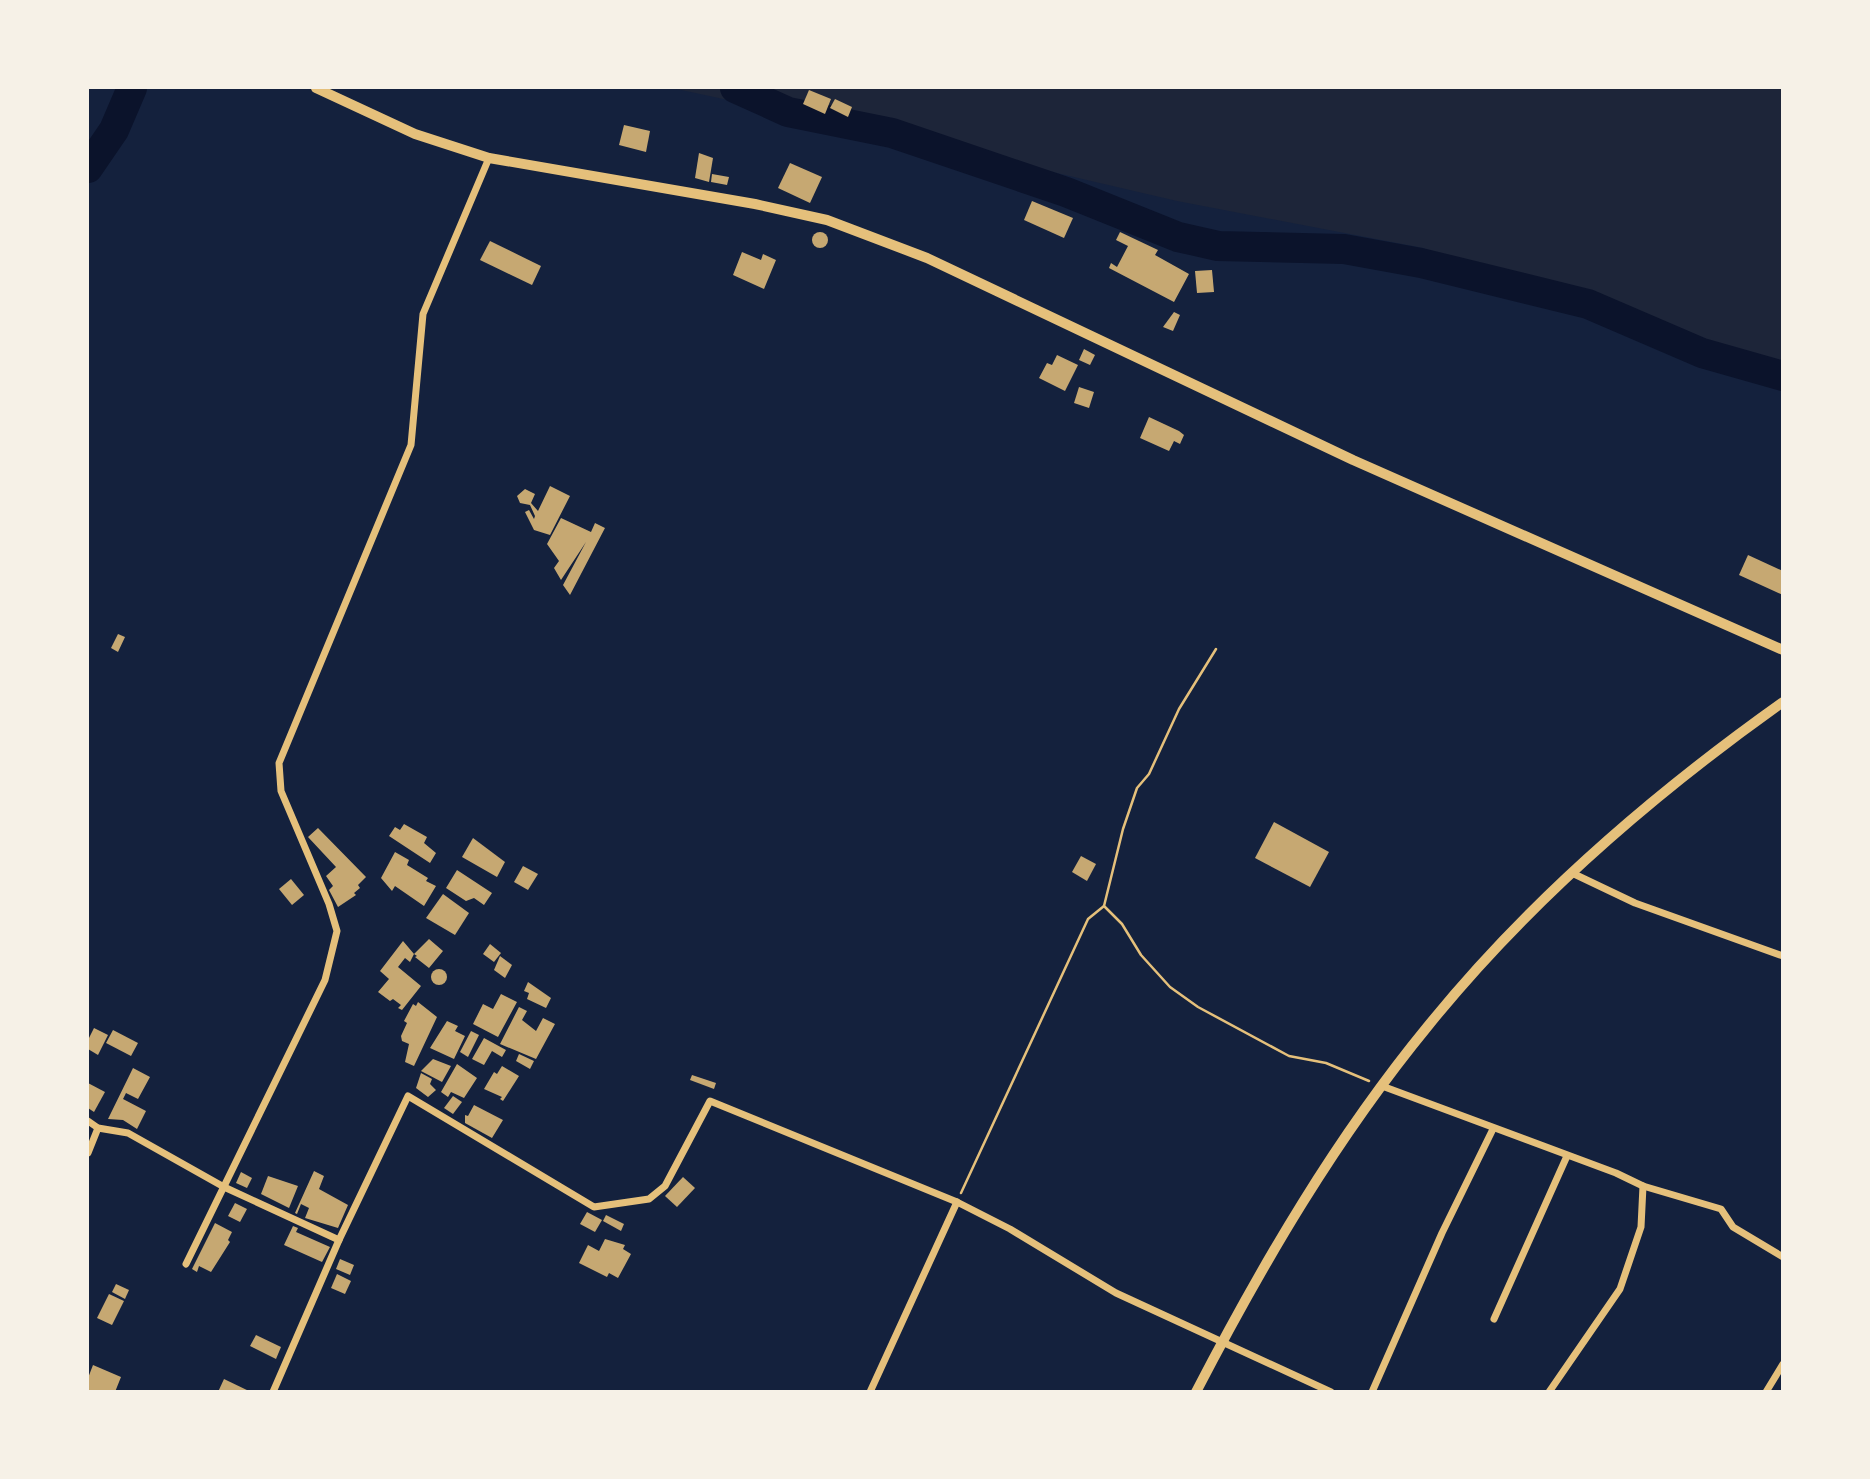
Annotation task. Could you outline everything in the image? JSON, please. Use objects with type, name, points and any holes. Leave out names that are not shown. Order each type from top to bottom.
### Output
[{"type":"main road","points":[[1196,1391],[1320,1174],[1429,1025],[1493,953],[1572,873],[1700,761],[1783,702]]},
{"type":"street","points":[[316,88],[415,134],[489,158],[755,204],[827,220],[927,258],[1353,460],[1783,650]]},
{"type":"street","points":[[186,1264],[325,980],[337,931],[329,904],[281,791],[279,763],[411,445],[423,314],[489,158]]},
{"type":"street","points":[[1572,873],[1635,903],[1783,956]]},
{"type":"street","points":[[1382,1086],[1643,1186],[1721,1209],[1733,1227],[1783,1257]]},
{"type":"street","points":[[273,1391],[339,1240],[408,1096],[594,1207],[649,1199],[665,1186],[710,1101],[957,1202],[1010,1228],[1116,1293],[1221,1344],[1331,1391]]},
{"type":"street","points":[[88,1121],[98,1128],[128,1133],[224,1187],[339,1240]]},
{"type":"street","points":[[88,1153],[98,1128]]},
{"type":"street","points":[[1373,1391],[1442,1233],[1493,1129]]},
{"type":"street","points":[[1494,1319],[1567,1156]]},
{"type":"street","points":[[1549,1391],[1620,1289],[1640,1227],[1643,1186]]},
{"type":"street","points":[[870,1391],[957,1202]]},
{"type":"street","points":[[1766,1391],[1783,1364]]},
{"type":"path","points":[[957,1202],[1088,919],[1104,906],[1123,829],[1138,788],[1149,774],[1179,709],[1216,649]]},
{"type":"path","points":[[1104,906],[1122,924],[1140,955],[1170,987],[1198,1007],[1289,1056],[1326,1063],[1382,1086]]},
{"type":"shaded area","points":[[672,88],[1782,88],[1782,368],[1745,365],[1423,248],[1177,201],[911,139]]},
{"type":"building","points":[[809,90],[831,99],[825,114],[803,104]]},
{"type":"building","points":[[835,99],[852,107],[848,117],[830,108]]},
{"type":"building","points":[[624,125],[650,131],[646,152],[619,145]]},
{"type":"building","points":[[699,153],[713,158],[709,182],[695,178]]},
{"type":"building","points":[[790,163],[822,177],[810,203],[778,188]]},
{"type":"building","points":[[712,174],[729,177],[727,185],[711,182]]},
{"type":"building","points":[[1032,201],[1073,218],[1064,238],[1024,220]]},
{"type":"building","points":[[820,232],[828,240],[820,248],[812,240]]},
{"type":"building","points":[[1120,232],[1158,250],[1155,255],[1189,274],[1174,302],[1109,268],[1111,263],[1117,267],[1128,246],[1116,240]]},
{"type":"building","points":[[490,241],[541,266],[532,285],[480,260]]},
{"type":"building","points":[[742,252],[761,260],[763,254],[776,260],[764,289],[733,275]]},
{"type":"building","points":[[1212,270],[1214,292],[1197,293],[1195,271]]},
{"type":"building","points":[[1174,312],[1180,315],[1173,331],[1163,327]]},
{"type":"building","points":[[1084,349],[1095,355],[1090,365],[1079,360]]},
{"type":"building","points":[[1057,355],[1078,365],[1065,391],[1039,378],[1047,363],[1052,365]]},
{"type":"building","points":[[1079,387],[1094,392],[1089,408],[1074,403]]},
{"type":"building","points":[[1149,417],[1184,435],[1180,444],[1174,441],[1169,451],[1140,438]]},
{"type":"building","points":[[550,486],[570,496],[550,535],[534,530],[525,512],[529,510],[534,519],[530,505],[520,503],[517,496],[525,489],[535,494],[531,503],[538,511]]},
{"type":"building","points":[[561,518],[591,532],[595,523],[605,528],[570,595],[563,585],[586,542],[561,580],[554,568],[559,561],[547,544]]},
{"type":"building","points":[[1748,555],[1783,571],[1783,595],[1739,575]]},
{"type":"building","points":[[118,634],[125,637],[118,652],[111,648]]},
{"type":"building","points":[[1274,822],[1329,852],[1310,887],[1255,858]]},
{"type":"building","points":[[404,824],[427,837],[424,843],[436,853],[430,863],[389,836],[395,827],[400,830]]},
{"type":"building","points":[[318,828],[366,877],[358,885],[360,888],[354,893],[356,895],[338,907],[329,890],[333,886],[326,876],[336,867],[308,837]]},
{"type":"building","points":[[473,838],[505,862],[497,877],[462,857]]},
{"type":"building","points":[[395,852],[409,860],[407,865],[436,886],[424,906],[395,886],[392,891],[381,878]]},
{"type":"building","points":[[1081,856],[1096,864],[1087,881],[1072,872]]},
{"type":"building","points":[[523,866],[538,874],[528,890],[514,882]]},
{"type":"building","points":[[457,870],[492,893],[484,905],[474,898],[466,901],[446,888]]},
{"type":"building","points":[[291,879],[304,895],[292,905],[279,889]]},
{"type":"building","points":[[443,894],[469,913],[455,935],[426,918]]},
{"type":"building","points":[[429,939],[443,951],[429,968],[414,954]]},
{"type":"building","points":[[403,941],[414,954],[410,962],[405,958],[398,967],[421,986],[402,1010],[398,1008],[401,1005],[393,999],[390,1001],[378,992],[389,979],[380,971]]},
{"type":"building","points":[[490,944],[501,953],[494,962],[483,954]]},
{"type":"building","points":[[500,956],[512,965],[505,978],[494,970]]},
{"type":"building","points":[[436,969],[442,969],[447,977],[445,983],[436,985],[431,980],[431,974]]},
{"type":"building","points":[[528,982],[551,998],[546,1008],[527,999],[529,993],[524,991]]},
{"type":"building","points":[[501,994],[517,1002],[498,1037],[473,1024],[483,1004],[493,1009]]},
{"type":"building","points":[[418,1002],[437,1017],[414,1066],[405,1062],[409,1044],[402,1041],[401,1036],[407,1023],[404,1021],[413,1004],[416,1006]]},
{"type":"building","points":[[519,1007],[527,1011],[522,1020],[536,1031],[543,1018],[555,1024],[536,1059],[500,1044]]},
{"type":"building","points":[[447,1021],[458,1026],[455,1031],[465,1036],[454,1059],[430,1048]]},
{"type":"building","points":[[94,1028],[108,1035],[98,1055],[88,1049],[88,1040]]},
{"type":"building","points":[[113,1030],[138,1043],[131,1056],[106,1043]]},
{"type":"building","points":[[471,1031],[479,1035],[468,1057],[460,1052]]},
{"type":"building","points":[[484,1038],[506,1050],[502,1057],[492,1051],[484,1065],[472,1059]]},
{"type":"building","points":[[519,1054],[534,1061],[530,1069],[516,1061]]},
{"type":"building","points":[[433,1059],[451,1066],[442,1082],[421,1071]]},
{"type":"building","points":[[457,1064],[477,1078],[464,1098],[451,1092],[448,1097],[441,1092]]},
{"type":"building","points":[[502,1066],[519,1076],[503,1101],[500,1099],[502,1097],[484,1089],[494,1072],[497,1074]]},
{"type":"building","points":[[133,1068],[150,1077],[138,1099],[126,1093],[123,1099],[146,1111],[137,1129],[123,1120],[108,1119]]},
{"type":"building","points":[[421,1073],[432,1079],[430,1084],[436,1090],[428,1097],[416,1088]]},
{"type":"building","points":[[692,1075],[716,1083],[714,1089],[690,1080]]},
{"type":"building","points":[[88,1083],[105,1092],[94,1112],[88,1108]]},
{"type":"building","points":[[453,1096],[462,1102],[453,1114],[444,1108]]},
{"type":"building","points":[[474,1105],[503,1120],[492,1138],[465,1123],[465,1115],[468,1116]]},
{"type":"building","points":[[314,1171],[324,1176],[319,1189],[348,1205],[338,1228],[305,1218],[309,1208],[301,1204],[297,1214],[295,1213]]},
{"type":"building","points":[[241,1172],[252,1178],[247,1188],[236,1183]]},
{"type":"building","points":[[268,1176],[298,1186],[289,1208],[261,1194]]},
{"type":"building","points":[[683,1177],[695,1188],[677,1207],[665,1196]]},
{"type":"building","points":[[235,1203],[247,1209],[240,1222],[228,1216]]},
{"type":"building","points":[[587,1212],[602,1220],[595,1232],[580,1224]]},
{"type":"building","points":[[606,1215],[624,1224],[621,1231],[603,1221]]},
{"type":"building","points":[[215,1223],[232,1232],[228,1240],[230,1242],[211,1272],[199,1266],[197,1272],[192,1269]]},
{"type":"building","points":[[293,1226],[298,1228],[296,1232],[330,1247],[322,1262],[284,1245]]},
{"type":"building","points":[[605,1239],[625,1245],[623,1249],[631,1254],[618,1278],[609,1273],[607,1277],[579,1263],[588,1245],[599,1251]]},
{"type":"building","points":[[340,1259],[354,1265],[350,1275],[336,1269]]},
{"type":"building","points":[[337,1274],[351,1281],[345,1294],[331,1288]]},
{"type":"building","points":[[116,1284],[129,1290],[125,1299],[112,1292]]},
{"type":"building","points":[[109,1294],[124,1301],[112,1325],[97,1318]]},
{"type":"building","points":[[256,1335],[281,1347],[276,1359],[250,1346]]},
{"type":"building","points":[[93,1365],[121,1377],[115,1392],[88,1390],[88,1378]]},
{"type":"building","points":[[224,1379],[251,1392],[218,1392]]},
{"type":"waterway","points":[[88,168],[114,130],[132,88]]},
{"type":"waterway","points":[[735,88],[788,112],[892,133],[1066,192],[1178,237],[1218,246],[1344,249],[1421,263],[1588,304],[1702,353],[1783,376]]}]
